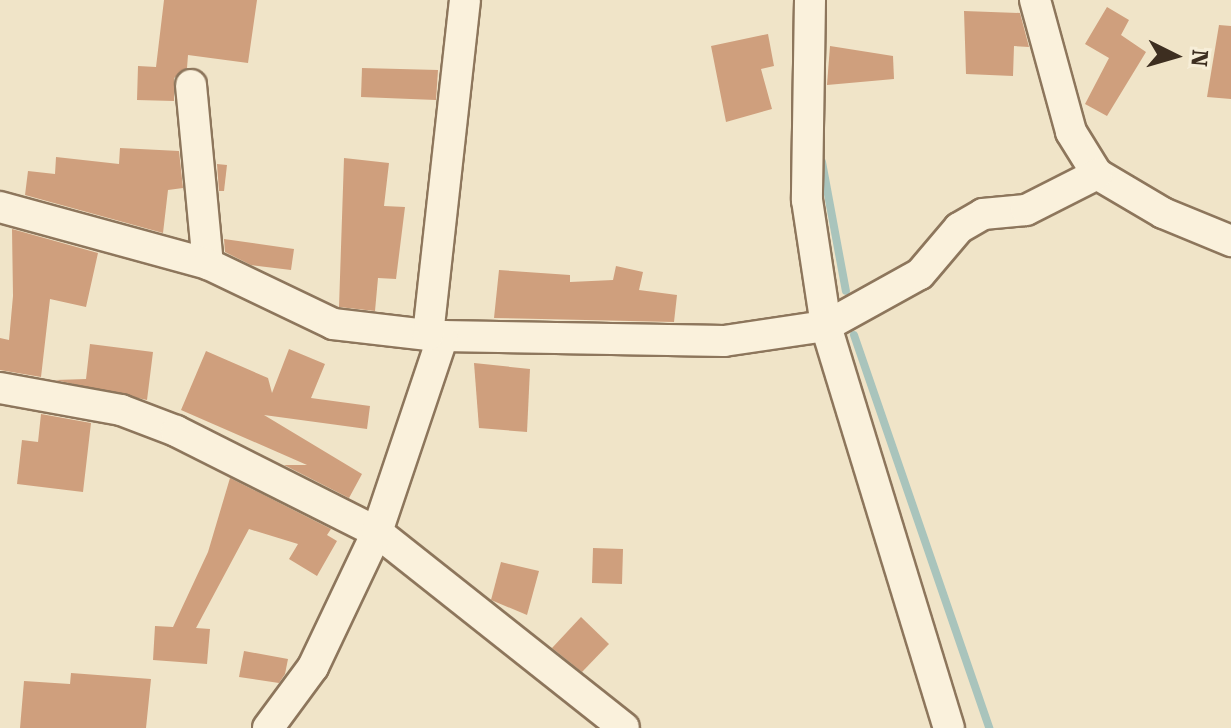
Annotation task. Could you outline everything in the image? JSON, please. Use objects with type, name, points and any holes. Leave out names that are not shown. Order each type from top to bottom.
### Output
[{"type":"street","points":[[268,728],[313,667],[377,532],[435,336],[465,0]]},
{"type":"street","points":[[810,0],[807,200],[826,326],[949,728]]},
{"type":"street","points":[[1035,0],[1071,132],[1097,174],[1163,213],[1231,241]]},
{"type":"street","points":[[191,85],[208,264]]},
{"type":"street","points":[[0,207],[208,264],[333,324],[435,336],[724,341],[826,326],[920,274],[959,228],[983,214],[1026,210],[1097,174]]},
{"type":"street","points":[[0,388],[121,410],[176,431],[377,532],[624,728]]},
{"type":"building","points":[[164,0],[257,0],[248,63],[188,55],[187,68],[174,78],[174,101],[137,100],[138,66],[156,67]]},
{"type":"building","points":[[1107,7],[1129,20],[1121,35],[1146,52],[1107,116],[1085,104],[1109,58],[1085,44]]},
{"type":"building","points":[[964,11],[1020,13],[1029,47],[1014,46],[1013,76],[966,74]]},
{"type":"building","points":[[1219,25],[1231,26],[1231,99],[1207,97]]},
{"type":"building","points":[[768,34],[774,66],[761,69],[772,109],[726,122],[711,46]]},
{"type":"building","points":[[830,46],[893,56],[894,79],[827,85]]},
{"type":"building","points":[[362,68],[438,70],[436,100],[361,97]]},
{"type":"building","points":[[120,148],[179,151],[183,188],[168,190],[163,233],[25,195],[28,171],[55,174],[56,157],[119,164]]},
{"type":"building","points":[[344,158],[389,163],[384,206],[405,207],[396,279],[378,278],[375,311],[339,307]]},
{"type":"building","points":[[217,164],[227,165],[224,191],[219,191]]},
{"type":"building","points":[[12,229],[98,253],[86,307],[50,299],[41,377],[0,370],[0,338],[9,340],[13,296]]},
{"type":"building","points":[[224,239],[294,249],[291,270],[251,265],[225,252]]},
{"type":"building","points":[[616,266],[643,272],[639,290],[677,295],[674,322],[494,318],[499,270],[570,275],[570,282],[613,280]]},
{"type":"building","points":[[90,344],[153,352],[147,400],[55,380],[86,379]]},
{"type":"building","points":[[289,349],[325,364],[311,398],[370,406],[367,429],[264,415],[362,474],[349,498],[284,465],[307,465],[181,410],[206,351],[268,378],[272,393]]},
{"type":"building","points":[[474,363],[530,369],[527,432],[479,428]]},
{"type":"building","points":[[41,414],[91,423],[83,492],[17,484],[22,440],[38,442]]},
{"type":"building","points":[[230,478],[331,529],[327,535],[337,541],[317,576],[289,559],[298,544],[249,529],[196,628],[210,629],[207,664],[153,660],[155,626],[173,627],[208,552]]},
{"type":"building","points":[[593,548],[623,549],[622,584],[592,583]]},
{"type":"building","points":[[501,562],[539,571],[527,615],[491,600]]},
{"type":"building","points":[[581,617],[609,644],[582,672],[552,648]]},
{"type":"building","points":[[244,651],[288,659],[285,674],[279,683],[239,677]]},
{"type":"building","points":[[71,673],[151,679],[146,728],[20,728],[24,681],[70,684]]},
{"type":"waterway","points":[[822,162],[846,291]]},
{"type":"waterway","points":[[854,335],[989,728]]}]
